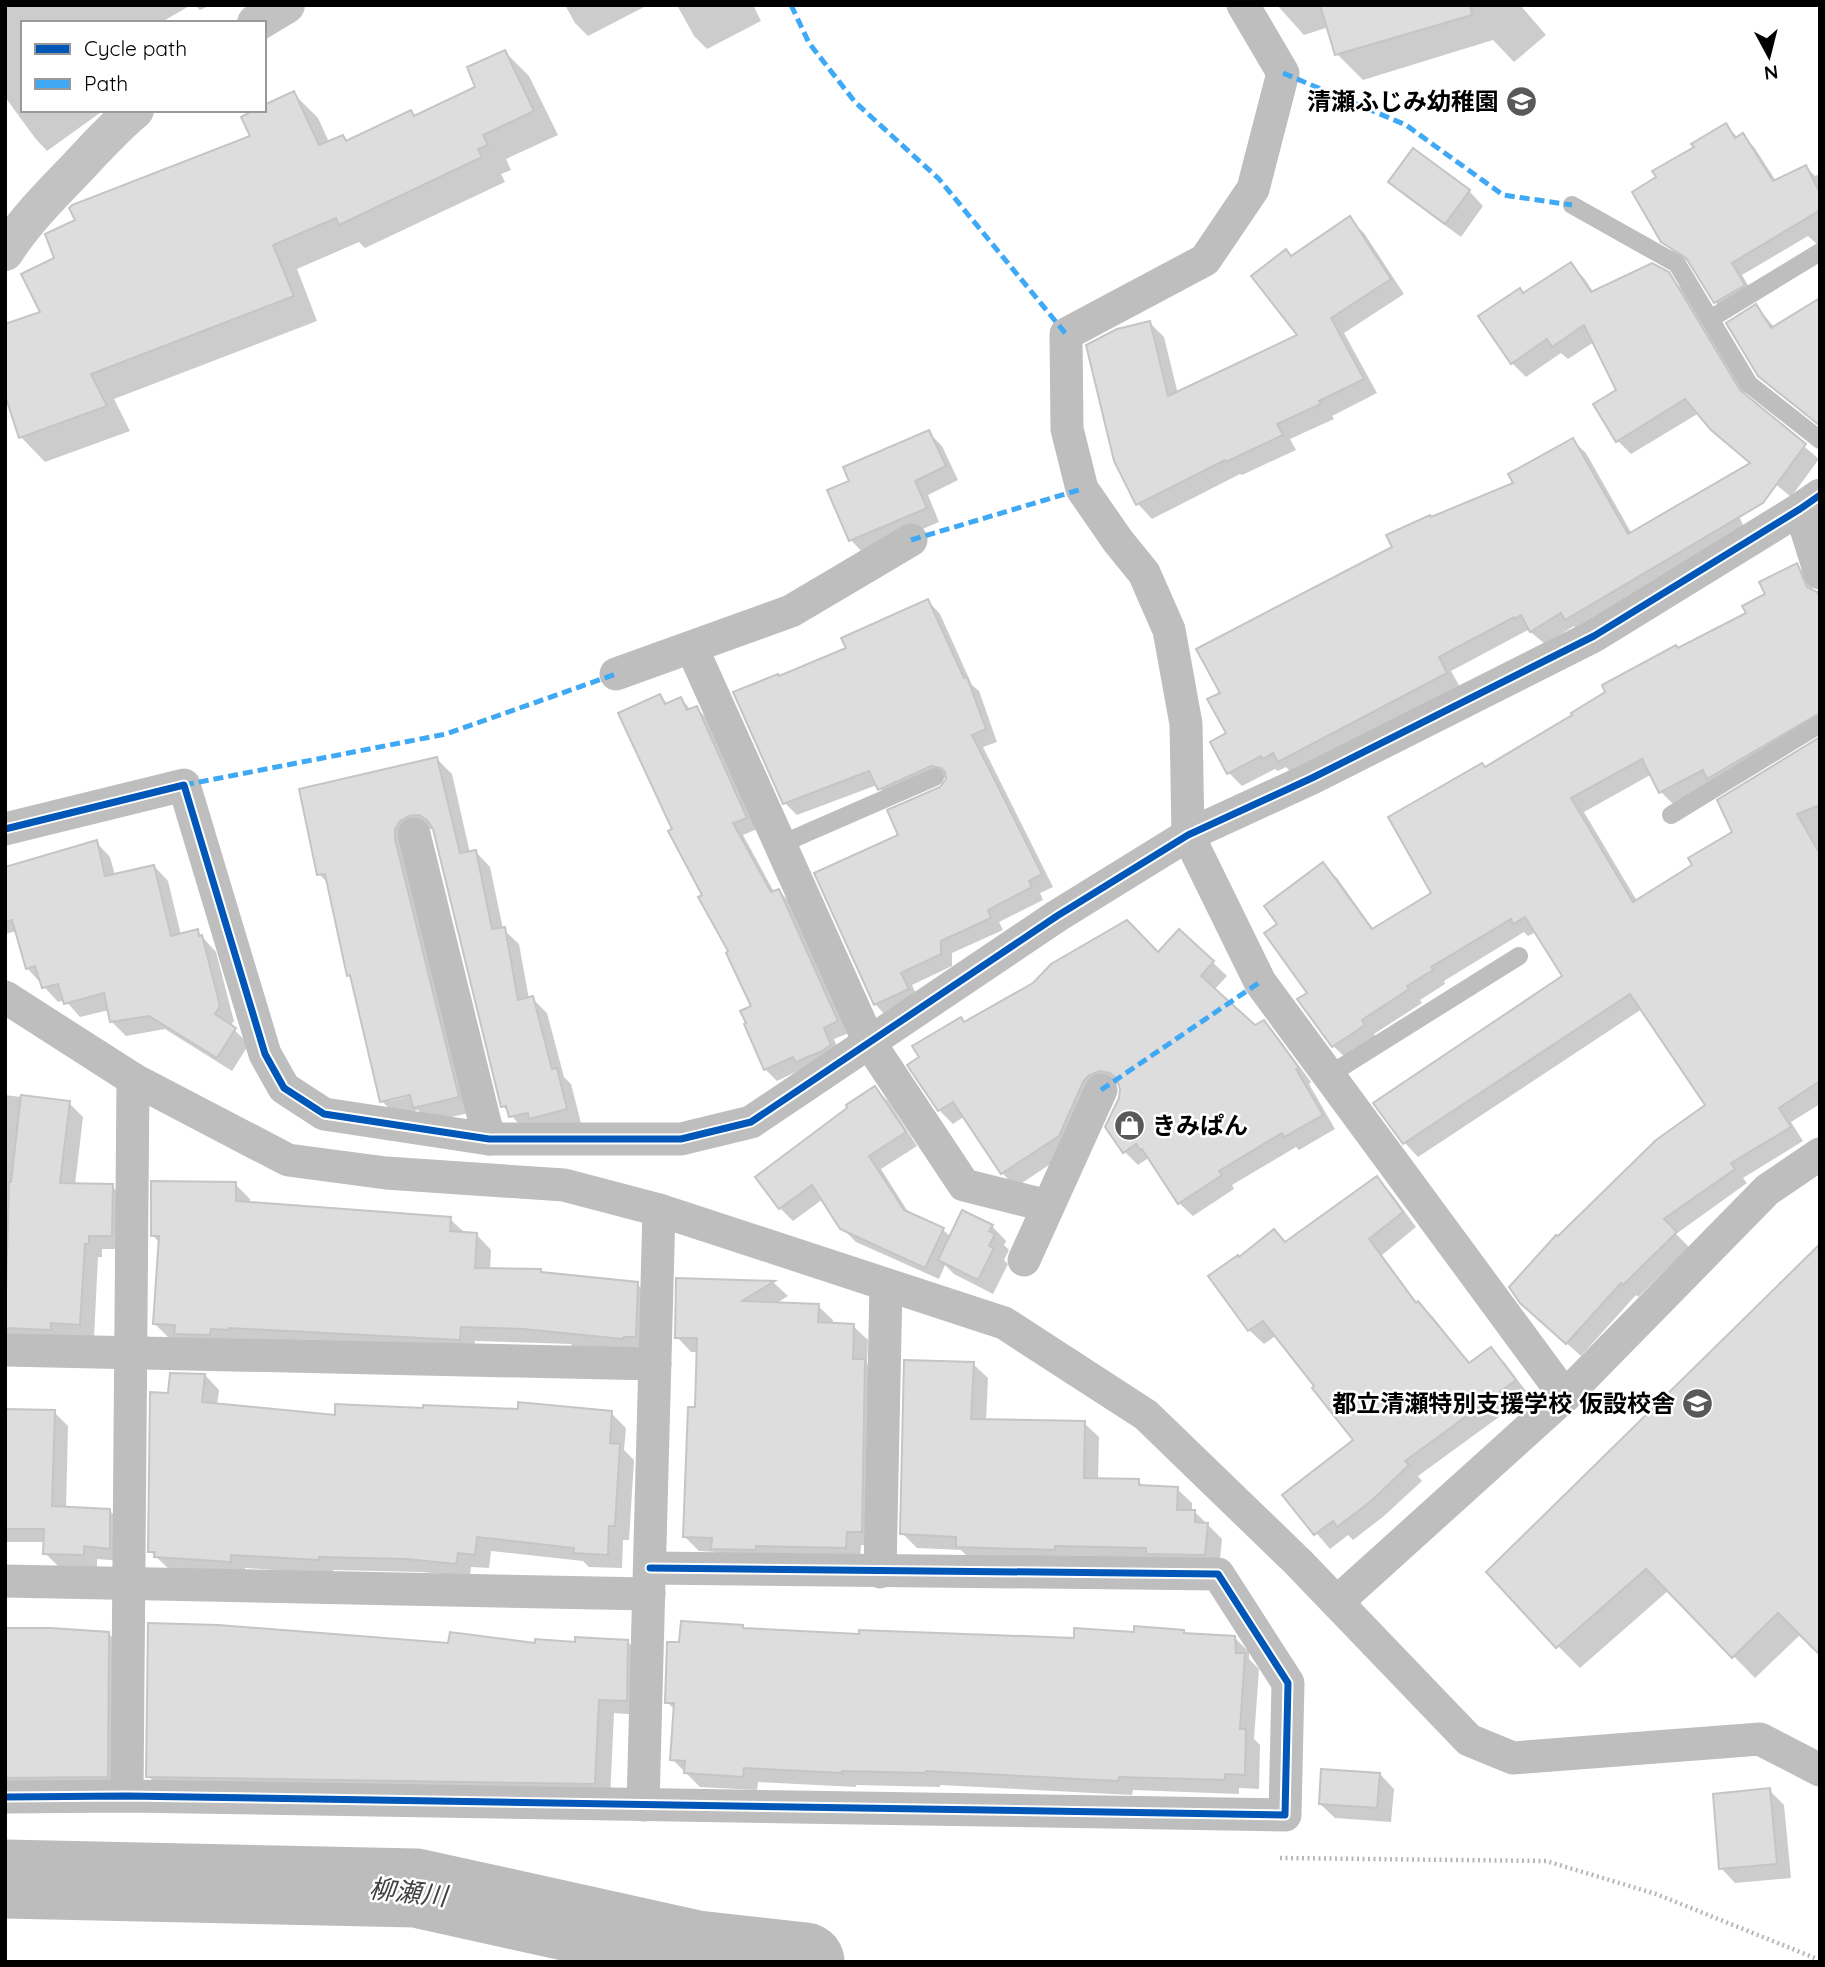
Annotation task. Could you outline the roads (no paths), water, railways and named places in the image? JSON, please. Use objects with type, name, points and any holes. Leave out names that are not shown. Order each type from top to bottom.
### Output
[{"type":"street","points":[[259,21],[286,5]]},
{"type":"street","points":[[1242,5],[1283,73],[1253,189],[1205,260],[1066,334],[1067,429],[1082,489],[1144,573],[1169,630],[1186,724],[1188,835],[1260,982],[1565,1396]]},
{"type":"street","points":[[7,240],[133,112]]},
{"type":"street","points":[[5,829],[184,785],[265,1054],[284,1088],[324,1114],[489,1139],[681,1139],[751,1122],[1057,916],[1188,835],[1312,778],[1594,636],[1810,502],[1820,573]]},
{"type":"street","points":[[616,674],[791,611],[911,540]]},
{"type":"street","points":[[692,648],[869,1042],[964,1185],[1048,1206]]},
{"type":"street","points":[[414,834],[489,1139]]},
{"type":"street","points":[[5,997],[133,1079],[288,1160],[386,1174],[564,1185],[659,1210],[1004,1323],[1146,1415],[1337,1602],[1469,1740],[1513,1758],[1760,1739],[1820,1770]]},
{"type":"street","points":[[127,1796],[133,1079]]},
{"type":"street","points":[[1024,1260],[1101,1090]]},
{"type":"street","points":[[1337,1602],[1565,1396],[1767,1190],[1820,1154]]},
{"type":"street","points":[[643,1805],[659,1210]]},
{"type":"street","points":[[880,1572],[886,1285]]},
{"type":"street","points":[[5,1350],[655,1364]]},
{"type":"street","points":[[5,1581],[649,1581],[880,1572],[1218,1574],[1287,1683],[1285,1815],[127,1796],[5,1797]]},
{"type":"lane","points":[[1572,205],[1677,264],[1749,384],[1820,440]]},
{"type":"lane","points":[[1710,319],[1820,252]]},
{"type":"lane","points":[[1671,815],[1820,724]]},
{"type":"lane","points":[[779,845],[935,777]]},
{"type":"lane","points":[[1329,1075],[1519,956]]},
{"type":"waterway","name":"柳瀬川","points":[[5,1879],[416,1888],[697,1950],[805,1962]]},
{"type":"place","name":"清瀬ふじみ幼稚園","points":[[1522,101]]},
{"type":"place","name":"きみぱん","points":[[1129,1125]]},
{"type":"place","name":"都立清瀬特別支援学校 仮設校舎","points":[[1698,1403]]}]
